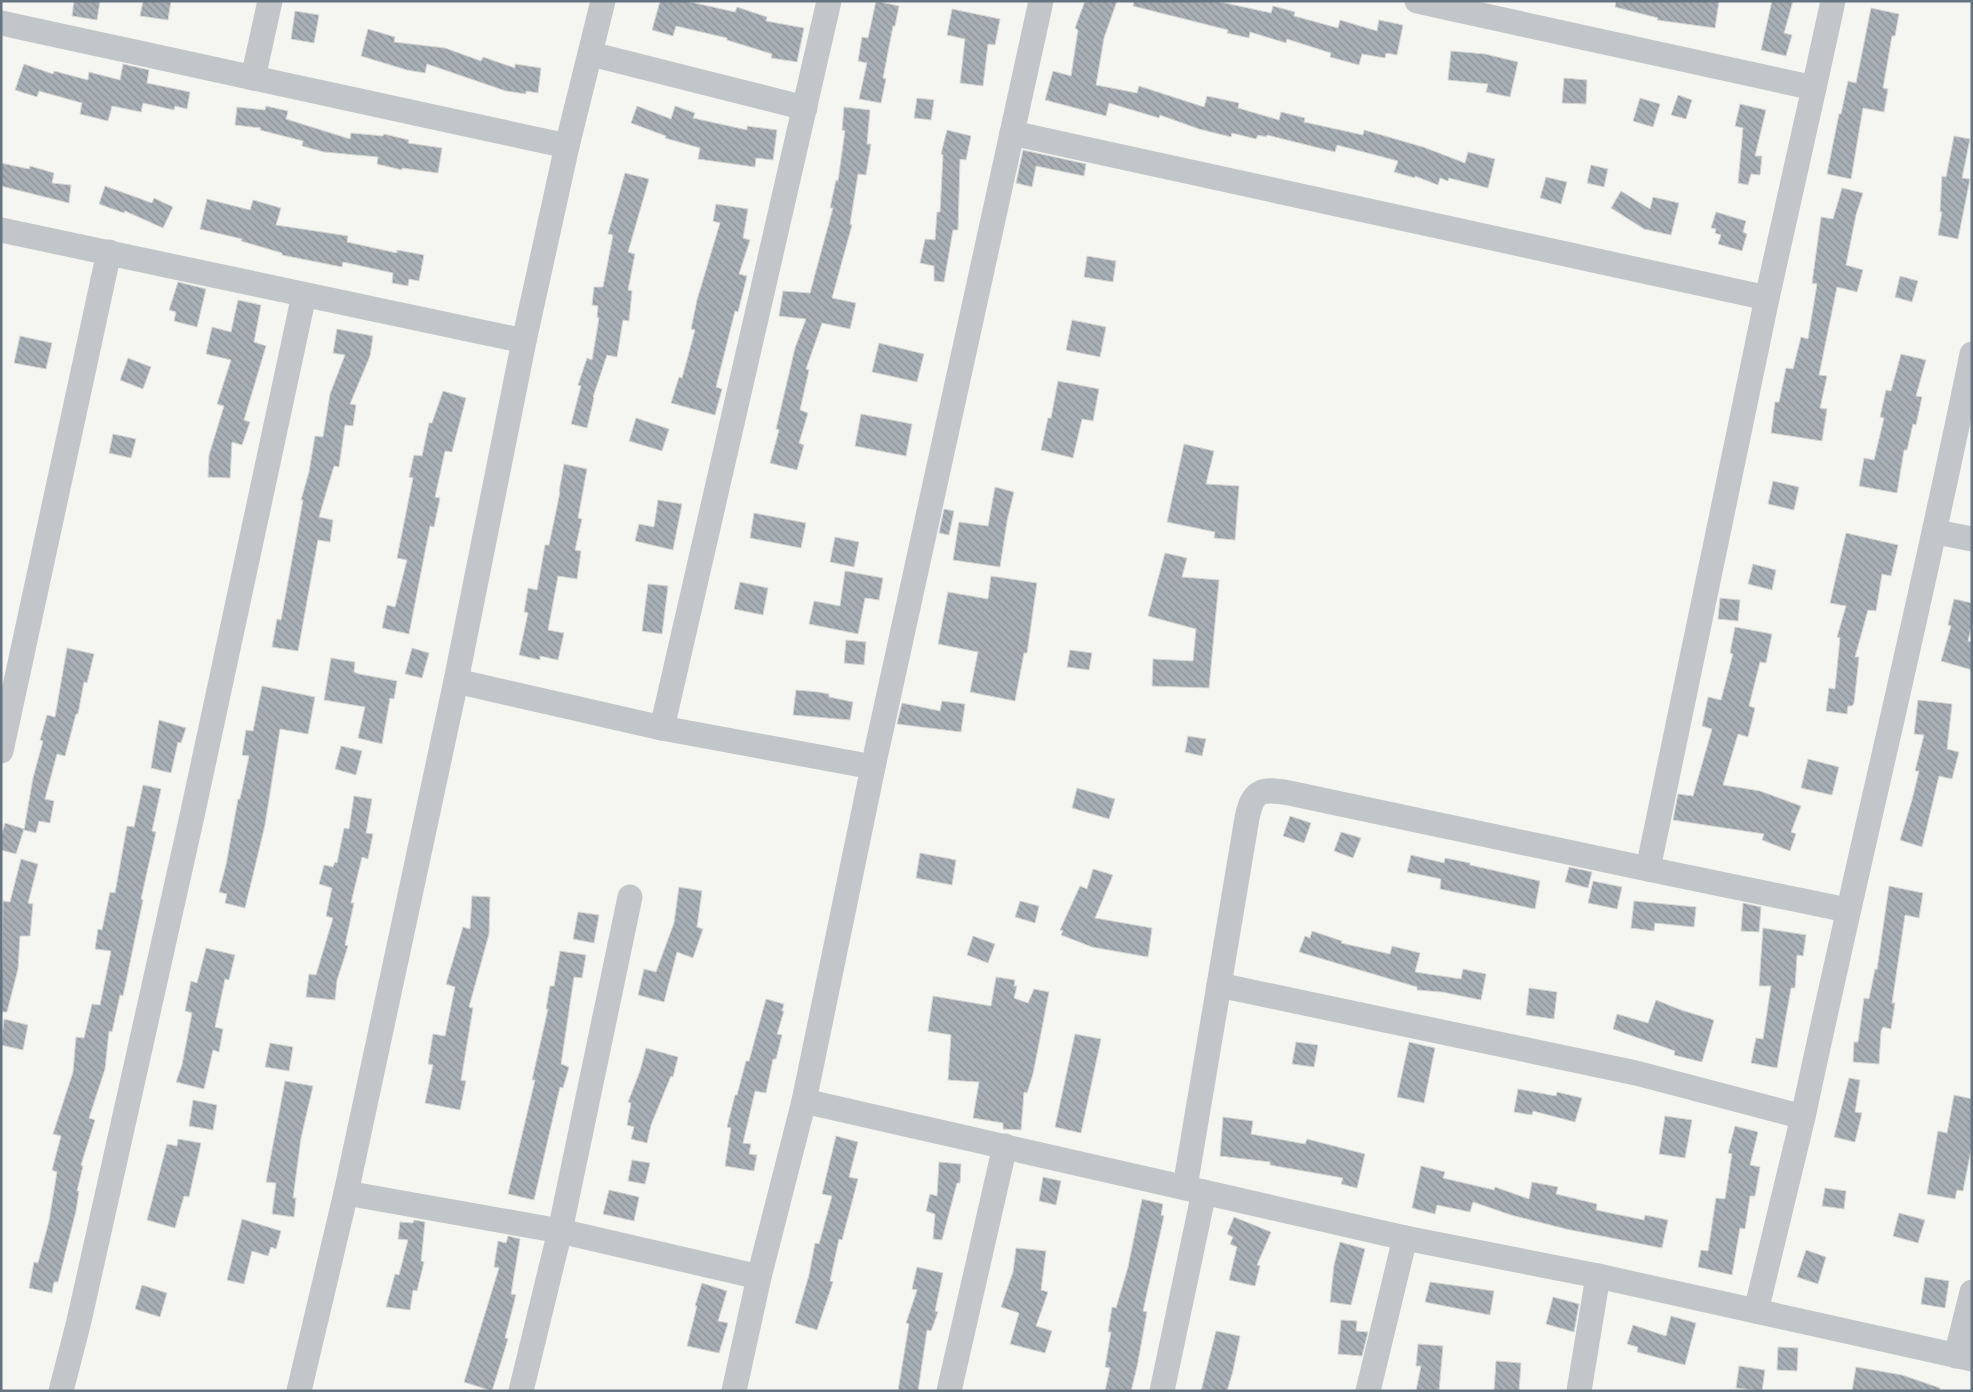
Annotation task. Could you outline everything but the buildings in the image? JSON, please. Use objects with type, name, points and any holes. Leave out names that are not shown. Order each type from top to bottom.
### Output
[{"type":"street","points":[[253,78],[270,1]]},
{"type":"street","points":[[299,1391],[346,1193],[456,681],[524,341],[567,146],[603,1]]},
{"type":"street","points":[[662,728],[829,1]]},
{"type":"street","points":[[734,1391],[804,1101],[873,768],[1041,1]]},
{"type":"street","points":[[1417,1],[1814,88]]},
{"type":"street","points":[[1648,869],[1767,298],[1833,1]]},
{"type":"street","points":[[1,23],[567,146]]},
{"type":"street","points":[[591,54],[805,108]]},
{"type":"street","points":[[1012,133],[1767,298]]},
{"type":"street","points":[[1,230],[524,341]]},
{"type":"street","points":[[1,751],[109,252]]},
{"type":"street","points":[[61,1391],[81,1311],[190,826],[304,295]]},
{"type":"street","points":[[1756,1311],[1803,1117],[1847,910],[1936,532],[1972,354]]},
{"type":"street","points":[[1936,532],[1972,539]]},
{"type":"street","points":[[456,681],[662,728],[873,768]]},
{"type":"street","points":[[1162,1391],[1194,1190],[1219,985],[1247,818],[1252,801],[1261,792],[1274,790],[1289,793],[1847,910]]},
{"type":"street","points":[[521,1391],[560,1230],[630,896]]},
{"type":"street","points":[[1219,985],[1636,1073],[1803,1117]]},
{"type":"street","points":[[804,1101],[1405,1238],[1598,1276],[1964,1357],[1972,1292]]},
{"type":"street","points":[[949,1391],[1006,1146]]},
{"type":"street","points":[[346,1193],[560,1230],[760,1277]]},
{"type":"street","points":[[1368,1391],[1405,1238]]},
{"type":"street","points":[[1579,1391],[1598,1276]]}]
